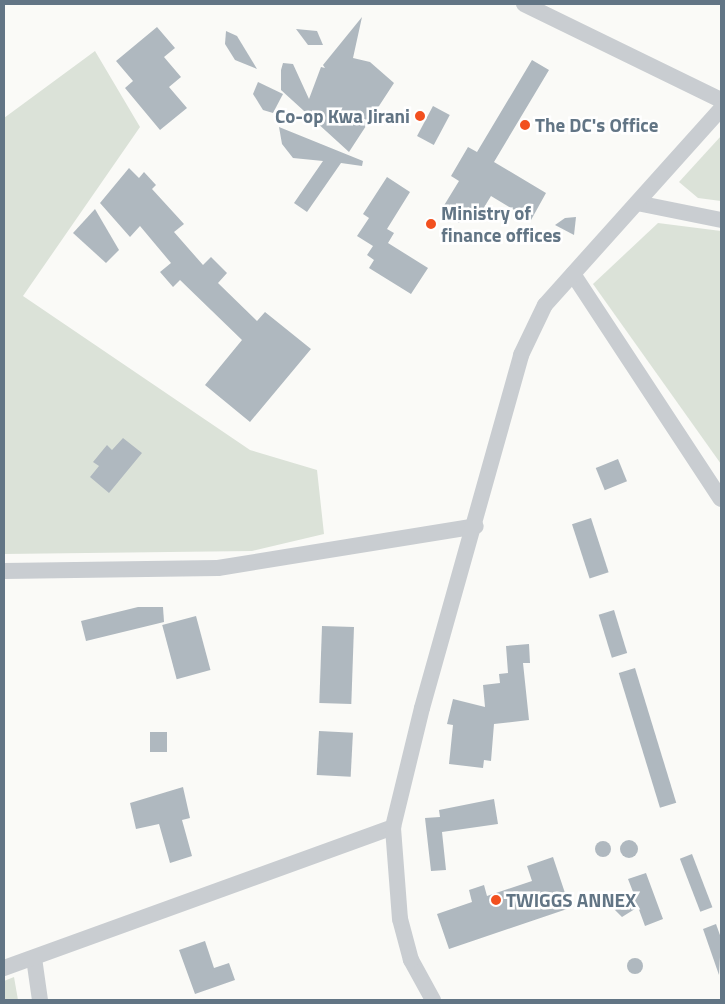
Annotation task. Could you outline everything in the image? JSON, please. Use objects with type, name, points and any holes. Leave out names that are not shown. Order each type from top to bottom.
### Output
[{"type":"street","points":[[524,4],[721,100]]},
{"type":"street","points":[[433,1000],[411,960],[400,919],[393,827],[422,708],[476,526],[521,355],[545,305],[721,109]]},
{"type":"street","points":[[637,203],[721,220]]},
{"type":"street","points":[[573,274],[721,499]]},
{"type":"street","points":[[4,570],[218,568],[476,526]]},
{"type":"street","points":[[4,968],[393,827]]},
{"type":"street","points":[[34,958],[40,1000]]},
{"type":"shaded area","points":[[95,51],[140,127],[23,296],[250,450],[317,470],[324,534],[252,551],[4,554],[4,118]]},
{"type":"shaded area","points":[[721,136],[721,201],[698,198],[679,182]]},
{"type":"shaded area","points":[[658,223],[721,231],[721,464],[593,284]]},
{"type":"shaded area","points":[[14,977],[18,1000],[4,1000],[4,981]]},
{"type":"building","points":[[362,17],[353,58],[370,62],[394,83],[349,152],[281,90],[281,70],[283,63],[293,64],[309,99],[321,67],[325,68],[323,65]]},
{"type":"building","points":[[157,27],[175,48],[164,57],[181,77],[169,87],[187,108],[160,130],[125,88],[133,81],[116,61]]},
{"type":"building","points":[[296,29],[317,31],[323,45],[308,45]]},
{"type":"building","points":[[226,31],[237,36],[257,69],[235,60],[225,44]]},
{"type":"building","points":[[532,60],[549,70],[494,162],[546,193],[531,220],[491,196],[480,214],[468,207],[459,223],[440,212],[459,181],[451,176],[468,147],[477,152]]},
{"type":"building","points":[[258,82],[283,94],[273,113],[263,110],[253,94]]},
{"type":"building","points":[[433,106],[450,115],[434,145],[417,136]]},
{"type":"building","points":[[279,127],[363,161],[362,166],[341,163],[307,212],[294,203],[323,161],[293,158],[282,144]]},
{"type":"building","points":[[129,168],[139,178],[144,172],[156,185],[152,189],[184,224],[174,232],[203,265],[211,257],[227,273],[218,283],[257,321],[265,312],[311,349],[250,422],[205,385],[242,340],[180,280],[173,287],[160,272],[171,263],[140,226],[130,237],[100,203]]},
{"type":"building","points":[[387,177],[410,192],[387,229],[394,233],[388,243],[428,268],[411,294],[369,268],[374,260],[367,255],[373,246],[357,236],[369,218],[363,214]]},
{"type":"building","points":[[95,209],[119,250],[106,263],[73,233]]},
{"type":"building","points":[[576,217],[574,235],[555,225],[565,218]]},
{"type":"building","points":[[123,438],[142,453],[109,493],[90,477],[99,466],[93,462],[107,445],[112,450]]},
{"type":"building","points":[[618,459],[627,481],[605,490],[596,468]]},
{"type":"building","points":[[591,518],[609,572],[590,578],[572,524]]},
{"type":"building","points":[[138,607],[163,607],[164,622],[86,641],[81,621]]},
{"type":"building","points":[[614,610],[627,653],[612,658],[599,615]]},
{"type":"building","points":[[196,616],[210,670],[177,679],[162,625]]},
{"type":"building","points":[[322,626],[354,627],[351,704],[319,703]]},
{"type":"building","points":[[529,644],[530,663],[523,663],[529,720],[494,724],[491,761],[484,760],[483,768],[449,764],[453,725],[447,724],[453,699],[485,707],[483,685],[500,683],[499,674],[508,673],[506,646]]},
{"type":"building","points":[[635,668],[676,803],[660,808],[619,673]]},
{"type":"building","points":[[319,731],[353,733],[351,777],[317,775]]},
{"type":"building","points":[[150,732],[167,732],[167,752],[150,752]]},
{"type":"building","points":[[183,787],[190,818],[182,820],[192,856],[170,863],[159,824],[136,829],[130,803]]},
{"type":"building","points":[[494,799],[498,824],[442,832],[446,870],[431,871],[425,818],[440,817],[439,810]]},
{"type":"building","points":[[629,840],[635,843],[638,849],[635,855],[629,858],[623,855],[620,849],[623,843]]},
{"type":"building","points":[[603,841],[609,843],[611,849],[609,855],[603,857],[597,855],[595,849],[597,843]]},
{"type":"building","points":[[692,854],[712,907],[700,912],[680,859]]},
{"type":"building","points":[[553,857],[570,908],[449,949],[437,914],[472,902],[469,890],[484,885],[487,896],[532,881],[527,866]]},
{"type":"building","points":[[646,873],[663,919],[645,926],[638,907],[622,917],[612,907],[635,897],[628,879]]},
{"type":"building","points":[[716,924],[721,938],[719,975],[703,929]]},
{"type":"building","points":[[205,941],[214,968],[229,963],[235,980],[195,994],[179,950]]},
{"type":"building","points":[[635,958],[643,966],[635,974],[627,966]]},
{"type":"place","name":"Co-op Kwa Jirani","points":[[420,116]]},
{"type":"place","name":"The DC's Office","points":[[525,125]]},
{"type":"place","name":"Ministry of finance offices","points":[[431,224]]},
{"type":"place","name":"TWIGGS ANNEX","points":[[496,900]]}]
